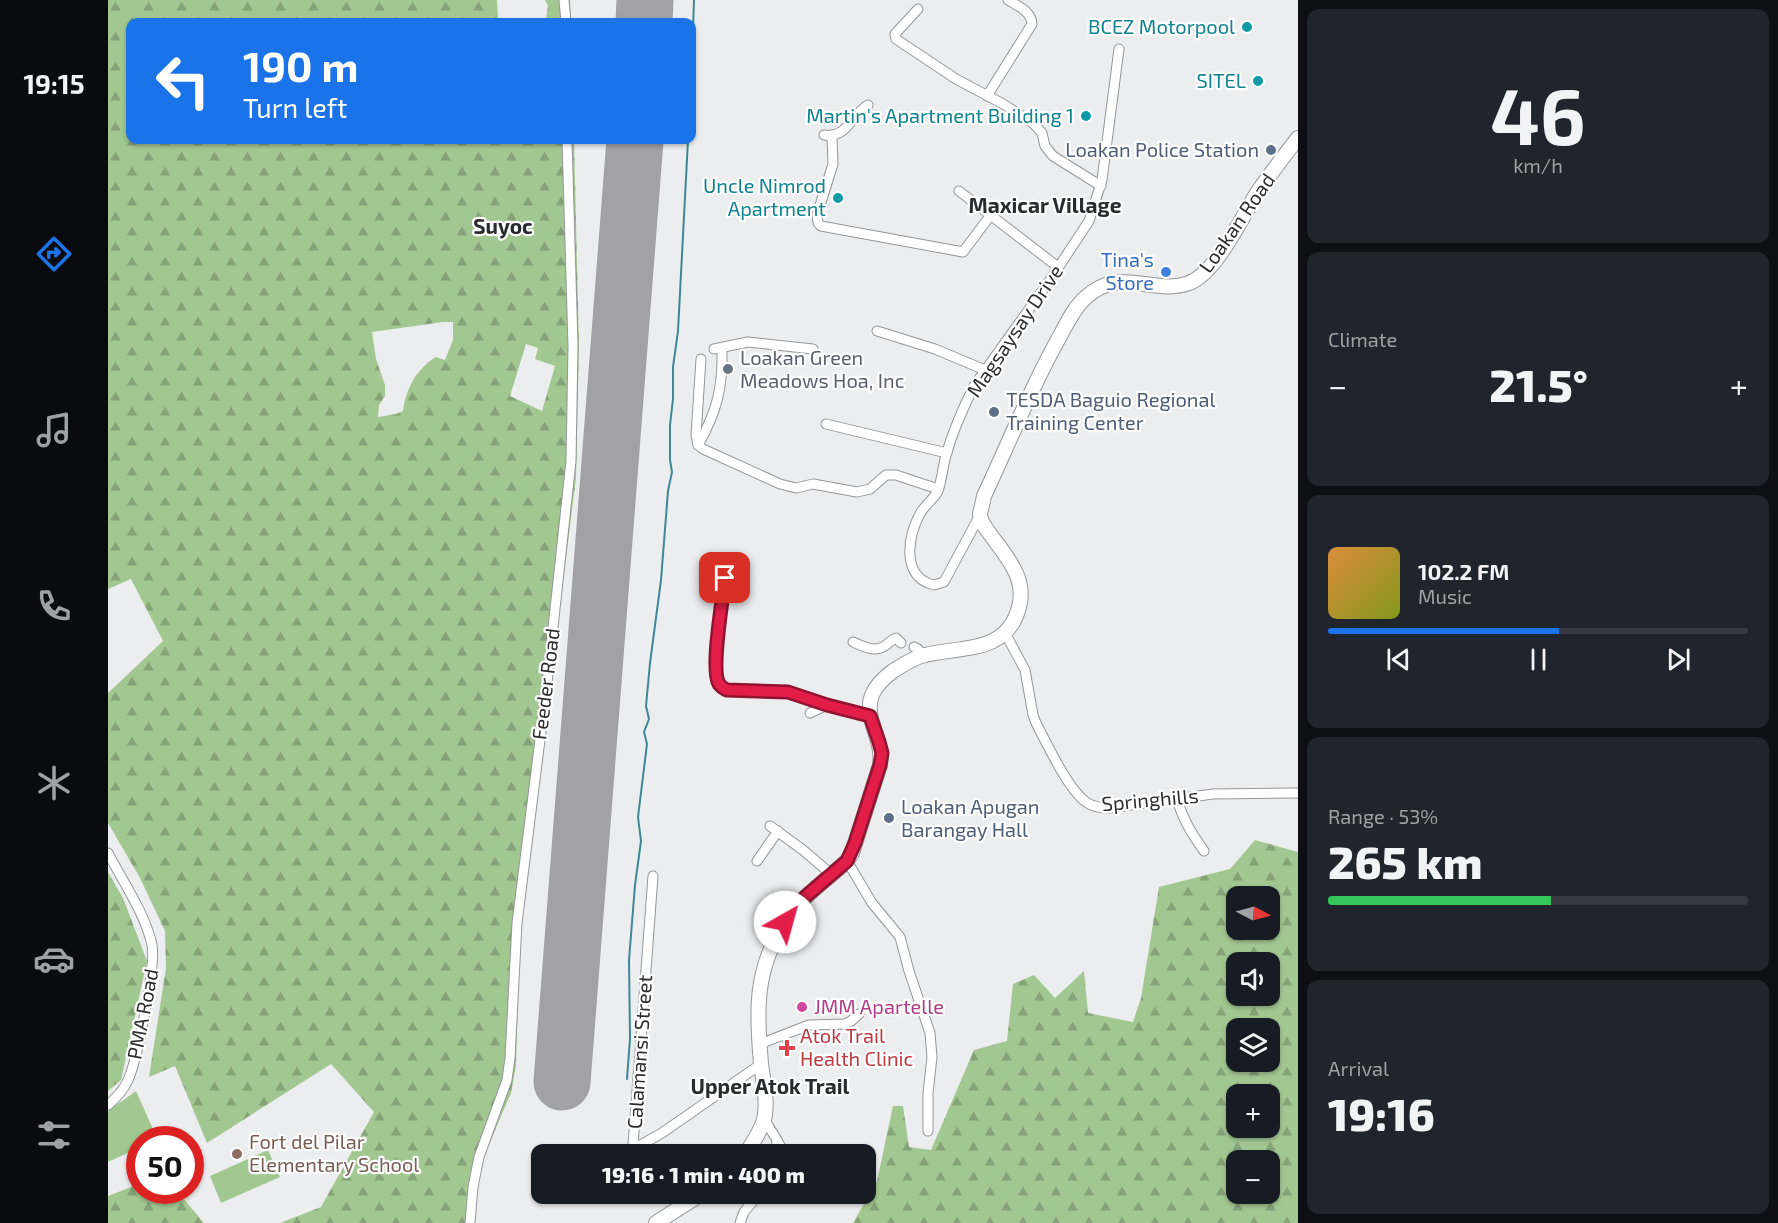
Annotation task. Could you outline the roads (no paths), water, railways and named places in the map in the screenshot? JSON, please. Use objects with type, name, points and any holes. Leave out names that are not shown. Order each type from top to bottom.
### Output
[{"type":"main road","name":"Loakan Road","points":[[980,515],[984,496],[1049,355],[1085,297],[1108,283],[1128,281],[1181,285],[1199,277],[1215,260],[1258,192],[1298,138]]},
{"type":"main road","points":[[751,1144],[764,1119],[765,1104],[758,995],[762,970],[767,955],[785,922],[797,906],[847,861],[855,843],[882,753],[870,716],[873,692],[886,676],[918,651],[968,650],[988,644],[1010,628],[1019,608],[1021,585],[1016,571],[983,524],[980,515]]},
{"type":"main road","points":[[656,1223],[685,1204]]},
{"type":"street","points":[[564,0],[566,18]]},
{"type":"street","points":[[987,96],[1032,24],[1031,16],[1008,0]]},
{"type":"street","points":[[918,9],[897,30],[896,39],[1034,124],[1053,156],[1101,186]]},
{"type":"street","name":"Magsaysay Drive","points":[[980,515],[944,582],[934,585],[921,580],[912,566],[909,552],[910,539],[922,510],[938,489],[947,453],[963,408],[985,370],[1089,221],[1101,186],[1119,49]]},
{"type":"street","points":[[868,105],[861,109],[850,124],[828,136],[833,164],[817,215],[821,226],[963,252],[967,250],[990,216]]},
{"type":"street","name":"Feeder Road","points":[[470,1223],[472,1187],[479,1157],[507,1080],[510,1058],[517,923],[546,692],[571,461],[573,346],[567,144]]},
{"type":"street","points":[[959,192],[1058,267]]},
{"type":"street","points":[[877,331],[943,352],[985,370]]},
{"type":"street","points":[[698,445],[710,423],[719,398],[723,371],[718,349],[748,342],[813,349]]},
{"type":"street","points":[[701,359],[696,435],[698,445],[703,449],[792,488],[813,484],[857,492],[870,489],[886,475],[896,475],[938,489]]},
{"type":"street","points":[[826,424],[888,437],[947,453]]},
{"type":"street","points":[[725,578],[715,667],[718,683],[722,688],[788,692],[870,716]]},
{"type":"street","name":"Springhills","points":[[1005,633],[1025,670],[1036,723],[1073,787],[1092,805],[1103,808],[1213,794],[1298,793]]},
{"type":"street","points":[[852,642],[880,649],[893,638],[901,642]]},
{"type":"street","points":[[810,713],[827,705]]},
{"type":"street","points":[[1177,799],[1188,828],[1204,851]]},
{"type":"street","points":[[757,861],[774,829],[831,874]]},
{"type":"street","name":"PMA Road","points":[[108,853],[143,919],[152,945],[153,964],[134,1064],[128,1082],[108,1105]]},
{"type":"street","points":[[847,861],[872,903],[900,937],[909,972],[930,1033],[932,1057],[928,1093],[928,1131]]},
{"type":"street","name":"Calamansi Street","points":[[653,876],[633,1145],[642,1146],[662,1134],[761,1064]]},
{"type":"street","points":[[760,1044],[809,1025],[845,1024],[859,1014]]},
{"type":"street","points":[[764,1119],[779,1144]]},
{"type":"street","points":[[777,1140],[777,1144]]},
{"type":"street","points":[[740,1223],[744,1212],[751,1204]]},
{"type":"waterway","points":[[693,18],[694,0]]},
{"type":"waterway","points":[[627,1079],[630,1039],[629,960],[641,841],[638,817],[647,744],[644,732],[649,719],[646,706],[650,663],[672,472],[670,425],[673,367],[678,331],[688,144]]},
{"type":"place","name":"BCEZ Motorpool","points":[[1247,27]]},
{"type":"place","name":"SITEL","points":[[1258,81]]},
{"type":"place","name":"Martin's Apartment Building 1","points":[[1086,116]]},
{"type":"place","name":"Loakan Police Station","points":[[1271,150]]},
{"type":"place","name":"Uncle Nimrod Apartment","points":[[838,198]]},
{"type":"place","name":"Tina's Store","points":[[1166,272]]},
{"type":"place","name":"Loakan Green Meadows Hoa, Inc","points":[[728,369]]},
{"type":"place","name":"TESDA Baguio Regional Training Center","points":[[994,412]]},
{"type":"place","name":"Loakan Apugan Barangay Hall","points":[[889,818]]},
{"type":"place","name":"JMM Apartelle","points":[[802,1007]]},
{"type":"place","name":"Atok Trail Health Clinic","points":[[787,1048]]},
{"type":"place","name":"Fort del Pilar Elementary School","points":[[237,1154]]},
{"type":"district","name":"Maxicar Village","points":[[1045,206]]},
{"type":"district","name":"Suyoc","points":[[503,227]]},
{"type":"district","name":"Upper Atok Trail","points":[[770,1087]]}]
